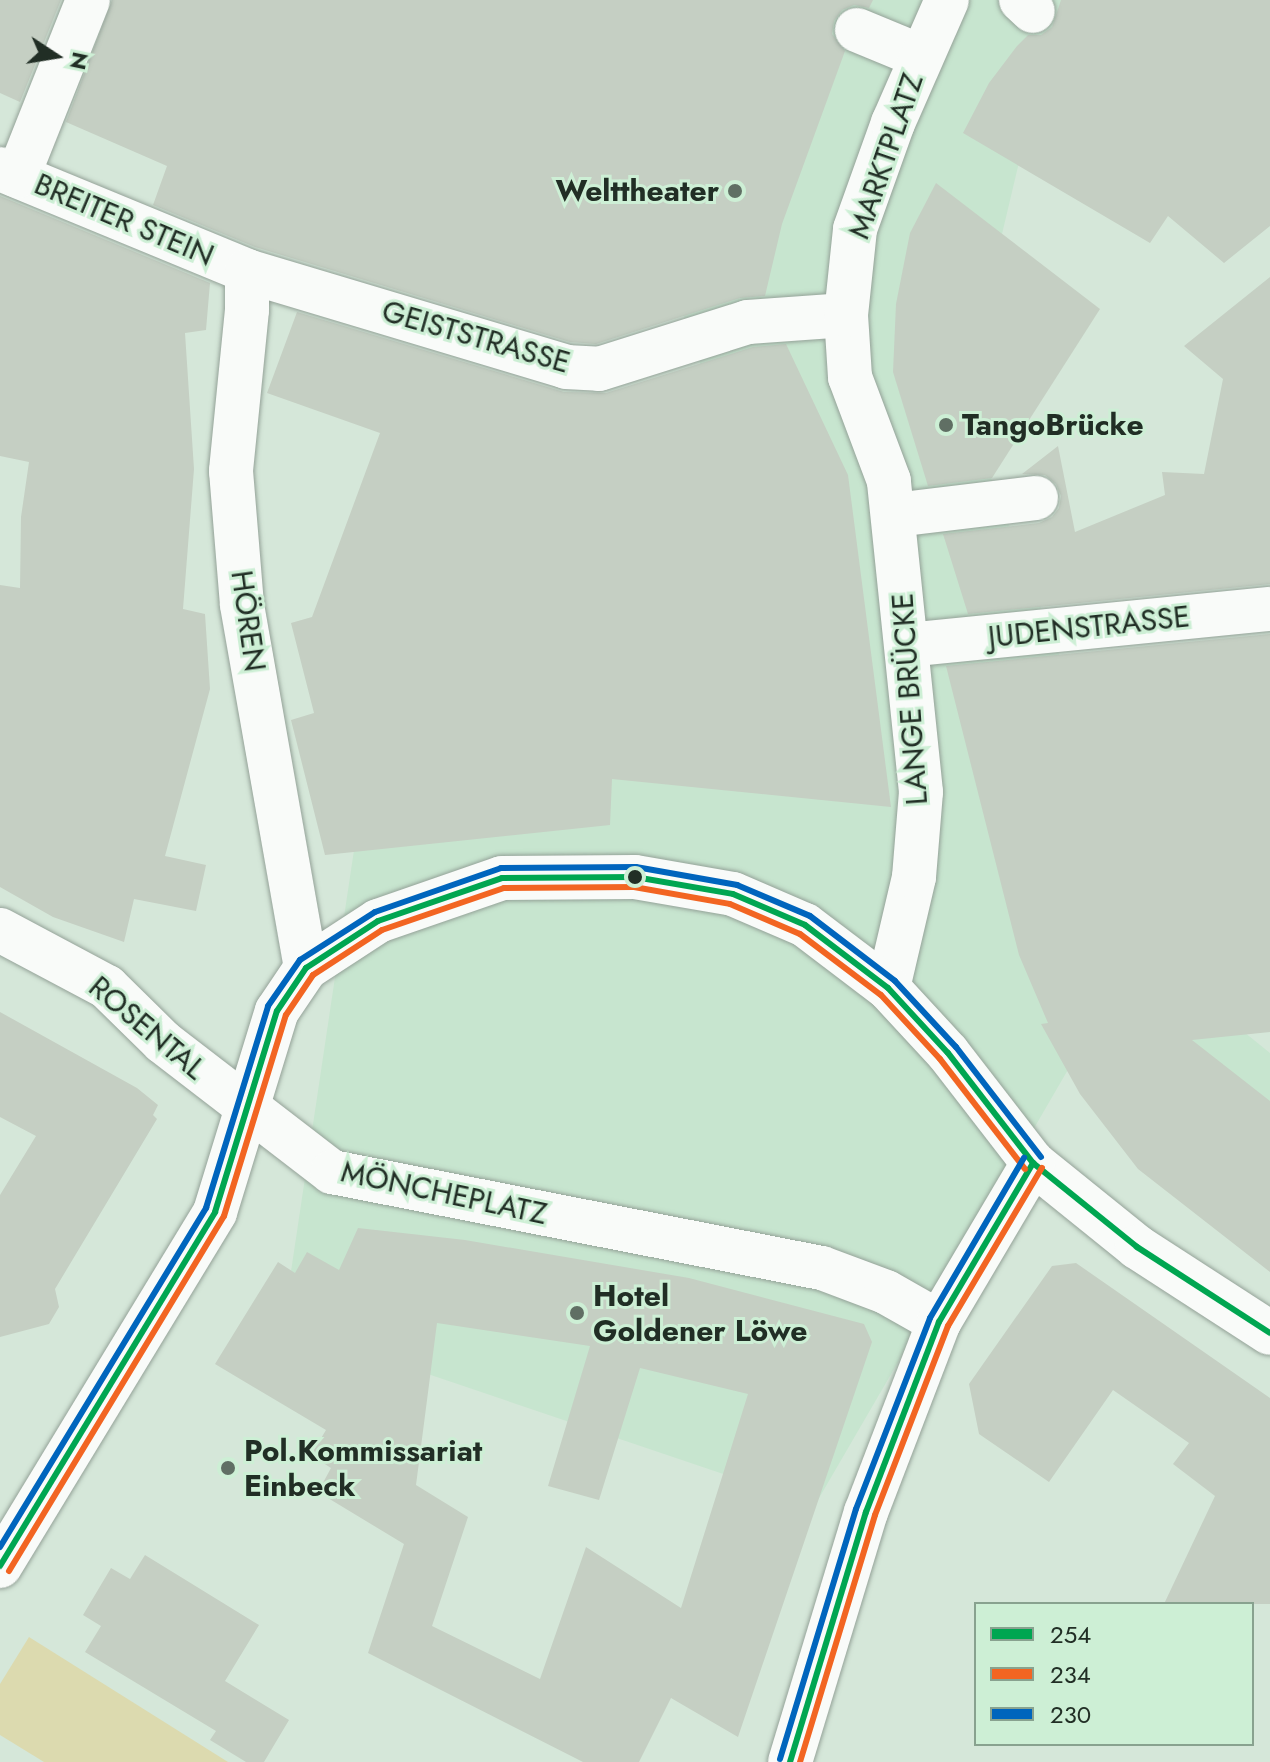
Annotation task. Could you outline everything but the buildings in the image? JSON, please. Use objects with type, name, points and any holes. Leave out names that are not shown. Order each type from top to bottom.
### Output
[{"type":"street","points":[[9,172],[88,0]]},
{"type":"street","name":"MARKTPLATZ","points":[[882,456],[850,377],[846,315],[855,229],[920,56],[947,0]]},
{"type":"street","points":[[857,30],[920,56]]},
{"type":"street","name":"BREITER STEIN","points":[[9,172],[247,271]]},
{"type":"street","name":"GEISTSTRASSE","points":[[247,271],[566,367],[599,369],[748,322],[846,315]]},
{"type":"street","name":"HÖREN","points":[[247,271],[247,310],[231,471],[242,605],[306,968]]},
{"type":"street","name":"LANGE BRÜCKE","points":[[882,456],[895,515],[921,792],[914,877],[888,988]]},
{"type":"street","points":[[895,515],[1036,498]]},
{"type":"street","name":"JUDENSTRASSE","points":[[907,645],[1270,609]]},
{"type":"street","points":[[0,1566],[215,1212],[277,1011],[306,968],[378,921],[502,878],[635,877],[733,894],[805,925],[888,988],[948,1053],[1033,1163],[1137,1247],[1270,1333]]},
{"type":"street","name":"ROSENTAL","points":[[0,930],[107,987],[163,1042],[248,1111]]},
{"type":"street","name":"MÖNCHEPLATZ","points":[[248,1111],[332,1172],[822,1268],[886,1292],[939,1322]]},
{"type":"street","points":[[790,1762],[866,1512],[939,1322],[1033,1163]]},
{"type":"shaded area","points":[[812,0],[1152,0],[1020,158],[962,403],[1187,986],[1270,1053],[1270,1217],[1080,1049],[815,1505],[283,1325],[360,810],[827,732],[681,308]]},
{"type":"shaded area","points":[[29,1637],[228,1762],[44,1762],[0,1735],[0,1684]]},
{"type":"transit line","name":"230","points":[[0,1547],[206,1208],[268,1006],[300,960],[375,912],[501,868],[636,867],[737,885],[810,916],[895,981],[956,1047],[1041,1157]]},
{"type":"transit line","name":"254","points":[[0,1566],[215,1212],[277,1011],[306,968],[378,921],[502,878],[635,877],[733,894],[805,925],[888,988],[948,1053],[1033,1163],[1137,1247],[1270,1333]]},
{"type":"transit line","name":"234","points":[[9,1571],[224,1216],[286,1015],[313,975],[382,930],[504,888],[634,887],[730,904],[800,934],[881,995],[940,1059],[1025,1169]]},
{"type":"transit line","name":"230","points":[[780,1759],[856,1509],[930,1318],[1024,1158]]},
{"type":"transit line","name":"254","points":[[790,1762],[866,1512],[939,1322],[1033,1163]]},
{"type":"transit line","name":"234","points":[[800,1762],[875,1515],[948,1326],[1042,1168]]},
{"type":"place","name":"Welttheater","points":[[735,191]]},
{"type":"place","name":"TangoBrücke","points":[[946,425]]},
{"type":"place","name":"Hotel Goldener Löwe","points":[[577,1313]]},
{"type":"place","name":"Pol.Kommissariat Einbeck","points":[[228,1468]]}]
